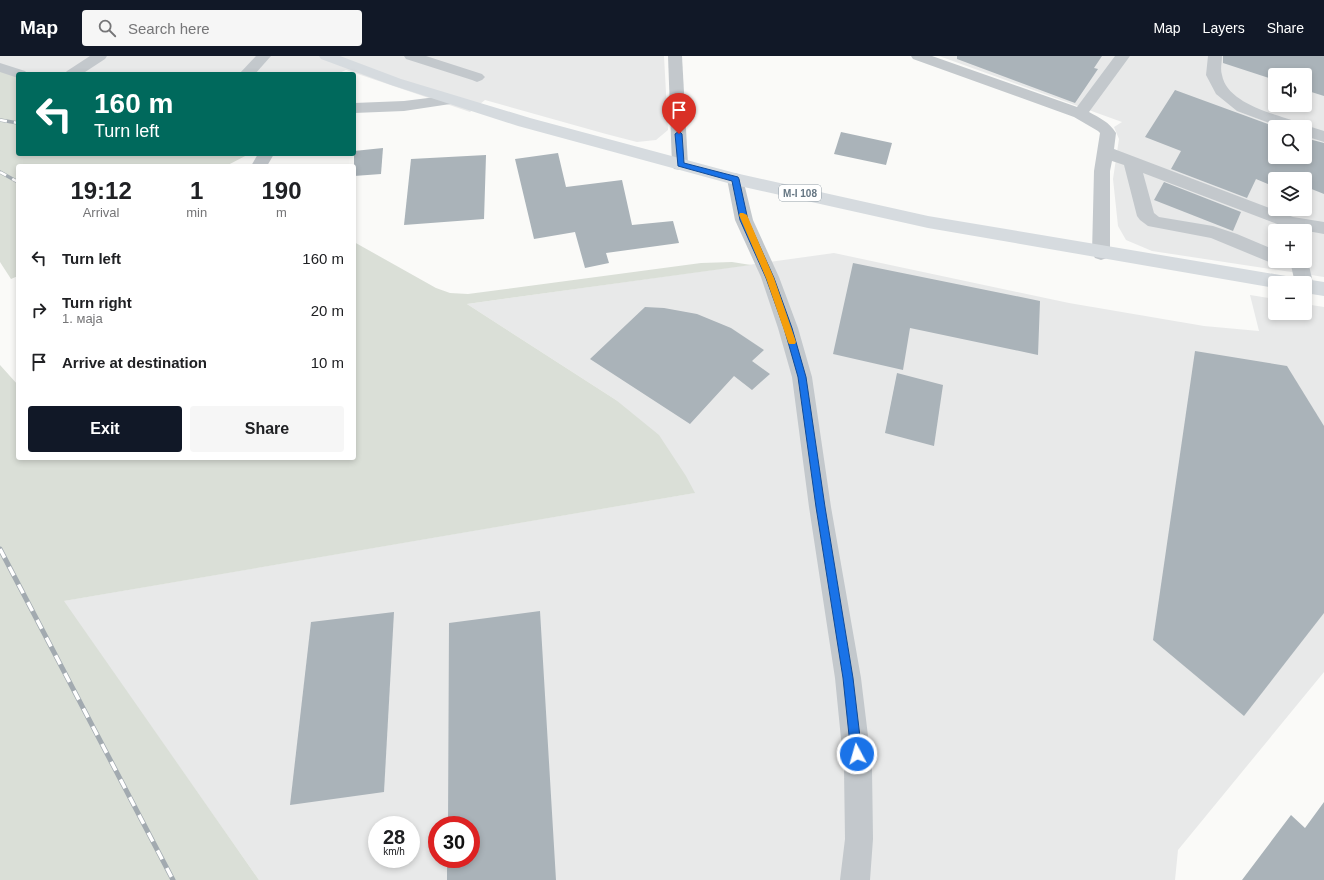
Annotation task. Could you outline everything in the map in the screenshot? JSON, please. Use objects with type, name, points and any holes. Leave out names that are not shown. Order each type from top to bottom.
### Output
[{"type":"main road","name":"M-I 108","points":[[326,56],[396,82],[524,122],[735,179],[928,222],[1101,253],[1268,280]]},
{"type":"main road","points":[[1312,283],[1324,289]]},
{"type":"street","points":[[75,72],[100,56]]},
{"type":"street","points":[[250,72],[264,56]]},
{"type":"street","points":[[412,56],[478,77]]},
{"type":"street","points":[[675,56],[680,165]]},
{"type":"street","points":[[918,56],[1080,114],[1104,127],[1108,133],[1102,171],[1101,253]]},
{"type":"street","points":[[1080,114],[1123,56]]},
{"type":"street","points":[[1215,56],[1214,75],[1224,94],[1243,108],[1276,120]]},
{"type":"street","points":[[0,67],[16,73]]},
{"type":"street","points":[[356,108],[404,106],[452,100]]},
{"type":"street","points":[[1312,133],[1324,137]]},
{"type":"street","points":[[1105,152],[1284,224]]},
{"type":"street","points":[[1132,163],[1146,216],[1154,222],[1213,232],[1232,238],[1268,254]]},
{"type":"street","points":[[735,179],[744,220],[770,278],[788,328],[802,377],[820,507],[848,678],[858,770],[859,839],[854,880]]},
{"type":"street","points":[[1312,228],[1324,228]]},
{"type":"street","points":[[1291,268],[1301,276]]},
{"type":"shaded area","points":[[0,56],[664,56],[668,130],[656,140],[637,142],[485,100],[470,112],[356,73],[356,72],[346,70],[342,72],[19,72],[0,68]]},
{"type":"shaded area","points":[[939,56],[1324,56],[1324,277],[1152,251],[1126,240],[1118,226],[1113,179],[1119,139],[1114,127],[1122,122]]},
{"type":"shaded area","points":[[0,68],[19,72],[16,72],[16,156],[245,156],[230,164],[16,164],[16,277],[11,279],[0,262]]},
{"type":"shaded area","points":[[356,243],[436,288],[450,293],[468,294],[701,263],[732,262],[751,265],[467,304],[616,400],[659,435],[686,476],[695,493],[64,601],[259,880],[0,880],[0,365],[16,383],[16,460],[356,460]]},
{"type":"shaded area","points":[[834,253],[1069,303],[1204,326],[1259,331],[1250,295],[1268,298],[1268,320],[1312,320],[1312,305],[1324,307],[1324,672],[1178,850],[1175,880],[259,880],[63,601],[694,493],[616,400],[467,304]]},
{"type":"building","points":[[957,56],[1102,56],[1094,68],[1098,69],[1075,103],[957,59]]},
{"type":"building","points":[[1223,56],[1324,56],[1324,96],[1312,92],[1312,68],[1268,68],[1268,78],[1223,63]]},
{"type":"building","points":[[1175,90],[1268,124],[1268,164],[1312,164],[1312,140],[1324,143],[1324,194],[1312,189],[1312,172],[1268,172],[1268,184],[1256,179],[1247,198],[1171,169],[1181,151],[1145,137]]},
{"type":"building","points":[[841,132],[892,143],[886,165],[834,154]]},
{"type":"building","points":[[383,148],[381,174],[356,176],[354,156],[356,156],[356,151]]},
{"type":"building","points":[[558,153],[566,187],[622,180],[632,225],[673,221],[679,243],[606,253],[609,263],[585,268],[575,232],[534,239],[515,159]]},
{"type":"building","points":[[486,155],[484,219],[404,225],[411,159]]},
{"type":"building","points":[[1164,182],[1241,212],[1233,231],[1154,200]]},
{"type":"building","points":[[853,263],[1040,301],[1038,355],[910,328],[903,370],[833,354]]},
{"type":"building","points":[[645,307],[664,308],[697,314],[731,328],[764,350],[752,361],[770,374],[752,390],[734,376],[690,424],[590,359]]},
{"type":"building","points":[[1195,351],[1287,366],[1324,426],[1324,613],[1244,716],[1153,640]]},
{"type":"building","points":[[897,373],[943,385],[934,446],[885,433]]},
{"type":"building","points":[[540,611],[556,880],[447,880],[447,868],[480,868],[480,816],[448,816],[449,623]]},
{"type":"building","points":[[394,612],[384,792],[290,805],[311,622]]},
{"type":"building","points":[[1324,802],[1324,880],[1242,880],[1291,815],[1305,828]]},
{"type":"railway","points":[[0,120],[16,123]]},
{"type":"railway","points":[[0,172],[16,181]]},
{"type":"railway","points":[[0,549],[173,880]]},
{"type":"slow traffic","points":[[743,215],[770,278],[792,342]]},
{"type":"route","points":[[679,134],[680,165],[735,179],[744,220],[770,278],[788,328],[802,377],[820,507],[848,678],[857,754]]}]
